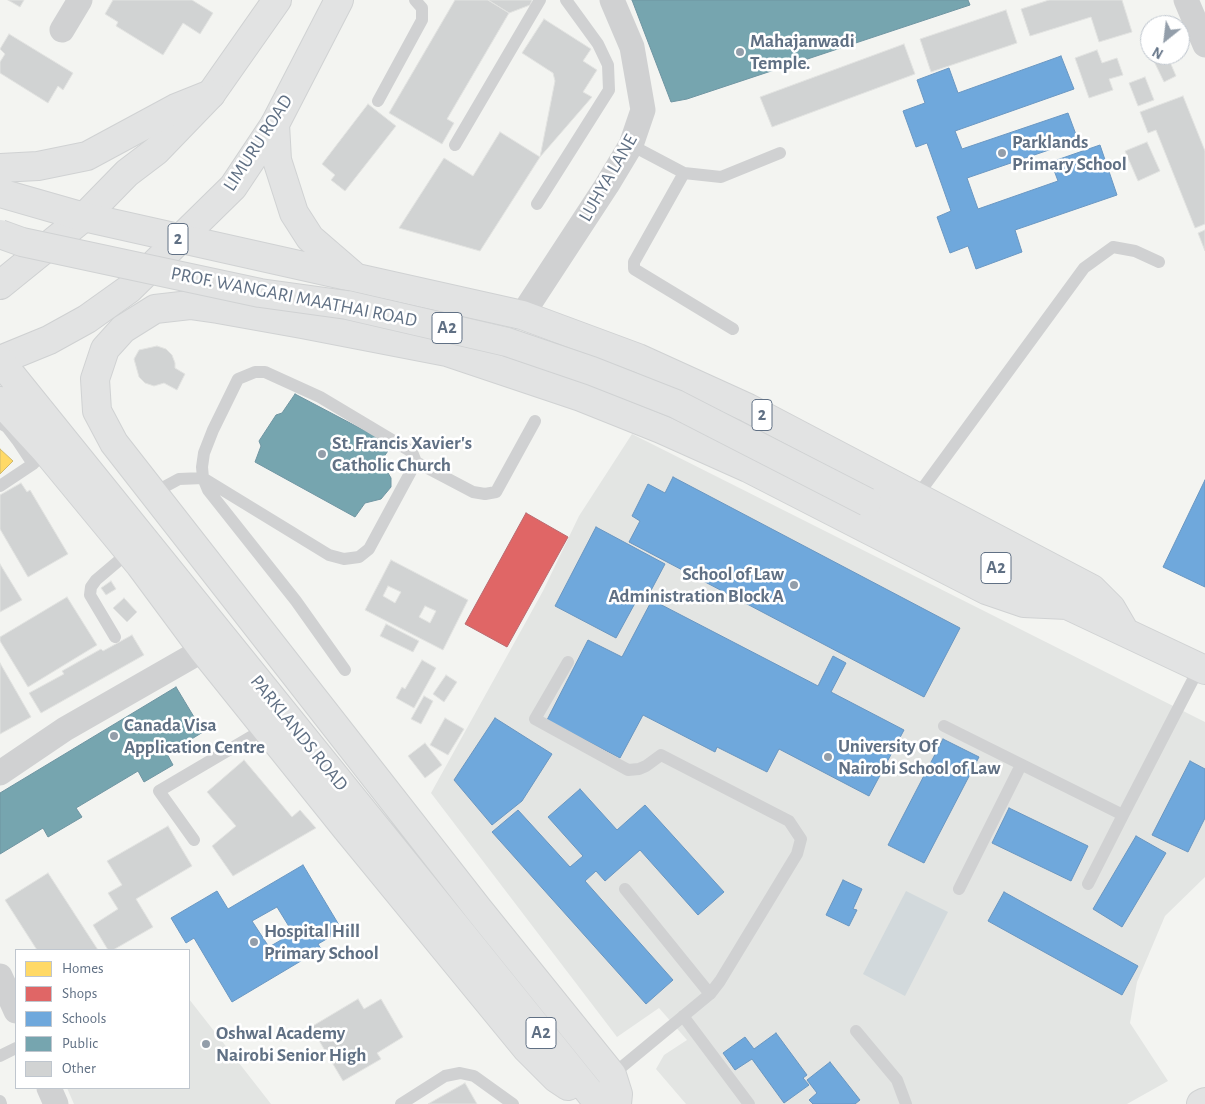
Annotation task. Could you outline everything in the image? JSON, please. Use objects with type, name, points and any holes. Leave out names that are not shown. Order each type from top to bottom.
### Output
[{"type":"main road","points":[[0,286],[84,217],[127,173],[156,151],[211,94],[277,0]]},
{"type":"main road","name":"LIMURU ROAD","points":[[0,360],[49,340],[87,318],[130,289],[233,187],[275,124],[338,0]]},
{"type":"main road","points":[[0,168],[38,166],[87,156],[176,108],[211,94]]},
{"type":"main road","points":[[275,124],[276,160],[294,213],[310,238],[358,279]]},
{"type":"main road","name":"2","points":[[0,193],[84,217],[522,315],[638,358],[748,408],[1092,589],[1111,608],[1126,632]]},
{"type":"main road","name":"PROF. WANGARI MAATHAI ROAD","points":[[0,234],[22,242],[260,292],[347,305],[507,342],[592,371],[676,404],[1067,605],[1202,669]]},
{"type":"main road","points":[[0,401],[39,458],[129,552],[203,650],[527,1050],[556,1078],[596,1103],[618,1094],[612,1075],[467,895],[114,443],[97,411],[95,378],[105,349],[123,329],[155,309],[190,305],[447,352],[582,397],[661,429],[748,468],[986,590],[1024,603],[1067,605]]},
{"type":"main road","name":"PARKLANDS ROAD","points":[[0,360],[596,1103]]},
{"type":"main road","points":[[1201,1104],[1205,1102]]},
{"type":"street","points":[[62,30],[80,0]]},
{"type":"street","name":"LUHYA LANE","points":[[522,315],[631,145],[643,110],[632,47],[612,0]]},
{"type":"street","points":[[1186,0],[1205,45]]},
{"type":"street","points":[[0,773],[65,729],[203,650]]},
{"type":"street","points":[[0,976],[15,1009]]},
{"type":"street","points":[[50,1089],[56,1104]]},
{"type":"lane","points":[[378,101],[422,20],[422,8],[415,0]]},
{"type":"lane","points":[[456,145],[540,0]]},
{"type":"lane","points":[[536,204],[609,90],[608,65],[598,44],[566,0]]},
{"type":"lane","points":[[631,145],[684,173],[721,177],[780,153]]},
{"type":"lane","points":[[684,173],[634,262],[634,270],[733,329]]},
{"type":"lane","points":[[917,496],[1084,268],[1113,247],[1135,251],[1160,262]]},
{"type":"lane","points":[[345,670],[296,601],[208,490],[202,467],[204,453],[238,378],[255,372],[265,372],[320,398],[412,452],[416,462],[473,492],[485,494],[496,492],[535,421]]},
{"type":"lane","points":[[0,423],[7,427],[17,440],[39,458],[0,486]]},
{"type":"lane","points":[[153,493],[178,479],[204,478],[329,555],[344,559],[359,557],[369,549],[416,462]]},
{"type":"lane","points":[[115,637],[90,595],[91,587],[96,580],[129,552]]},
{"type":"lane","points":[[568,662],[535,719],[628,770],[639,769],[662,755],[789,821],[801,840],[797,854],[730,965],[710,994],[612,1075]]},
{"type":"lane","points":[[1088,884],[1202,669]]},
{"type":"lane","points":[[944,726],[1123,815]]},
{"type":"lane","points":[[194,840],[159,791],[266,728]]},
{"type":"lane","points":[[959,889],[1021,765]]},
{"type":"lane","points":[[625,889],[710,994]]},
{"type":"lane","points":[[683,1016],[749,1104]]},
{"type":"lane","points":[[856,1031],[897,1080],[906,1104]]},
{"type":"lane","points":[[0,1056],[15,1048]]},
{"type":"lane","points":[[401,1104],[445,1076],[460,1073],[474,1076],[513,1104]]},
{"type":"shaded area","name":"University Of Nairobi School of Law","points":[[632,434],[1205,722],[1205,877],[1165,916],[1137,982],[1130,1023],[1168,1081],[1127,1104],[686,1104],[656,1069],[664,1055],[687,1040],[659,1008],[617,1037],[431,793],[543,591],[579,516]]},
{"type":"shaded area","points":[[906,891],[948,912],[905,996],[863,974]]},
{"type":"shaded area","name":"Oshwal Academy Nairobi Senior High","points":[[190,1000],[271,1104],[74,1104],[67,1089],[190,1089]]},
{"type":"building: Homes","points":[[0,449],[13,461],[0,474]]},
{"type":"building: Shops","points":[[526,513],[568,537],[507,647],[465,624]]},
{"type":"building: Schools","name":"Parklands Primary School","points":[[1061,56],[1074,89],[955,131],[962,149],[1068,113],[1078,140],[967,178],[978,209],[1058,181],[1051,162],[1100,145],[1117,195],[1015,230],[1022,252],[976,269],[968,246],[950,253],[937,217],[951,211],[927,143],[916,147],[903,111],[925,103],[917,80],[949,68],[958,93]]},
{"type":"building: Schools","name":"School of Law Administration Block A","points":[[673,477],[960,628],[924,697],[629,542],[640,521],[632,516],[648,484],[665,493]]},
{"type":"building: Schools","points":[[1205,480],[1205,587],[1163,567]]},
{"type":"building: Schools","points":[[596,527],[665,564],[647,598],[640,594],[616,638],[555,606]]},
{"type":"building: Schools","points":[[652,600],[818,686],[833,656],[846,663],[831,692],[904,730],[869,796],[779,749],[767,772],[717,747],[715,752],[643,715],[620,758],[547,720],[588,640],[622,657]]},
{"type":"building: Schools","points":[[495,718],[552,754],[522,801],[492,825],[454,780]]},
{"type":"building: Schools","points":[[943,739],[979,757],[924,863],[888,845]]},
{"type":"building: Schools","points":[[1190,761],[1205,769],[1205,818],[1188,852],[1152,835]]},
{"type":"building: Schools","points":[[580,789],[617,830],[645,805],[724,892],[698,915],[640,850],[605,881],[596,871],[585,881],[673,980],[646,1004],[492,832],[518,810],[570,867],[583,856],[548,817]]},
{"type":"building: Schools","points":[[1009,808],[1088,846],[1071,881],[992,843]]},
{"type":"building: Schools","points":[[1136,836],[1166,853],[1122,927],[1093,909]]},
{"type":"building: Schools","points":[[303,865],[342,930],[318,944],[321,949],[232,1002],[194,938],[186,943],[171,918],[217,891],[228,909]],"holes":[[[277,907],[293,933],[269,947],[252,921]]]},
{"type":"building: Schools","points":[[843,880],[862,889],[853,909],[857,910],[849,926],[826,915]]},
{"type":"building: Schools","points":[[1004,892],[1138,966],[1122,995],[988,921]]},
{"type":"building: Schools","points":[[776,1033],[807,1075],[803,1078],[809,1085],[784,1103],[752,1059],[735,1070],[723,1053],[745,1037],[754,1049]]},
{"type":"building: Schools","points":[[830,1062],[860,1100],[855,1104],[813,1104],[809,1100],[817,1093],[807,1080]]},
{"type":"building: Public","name":"Mahajanwadi Temple.","points":[[632,0],[968,0],[970,5],[687,99],[671,102]]},
{"type":"building: Public","name":"St. Francis Xavier's Catholic Church","points":[[295,394],[392,445],[381,461],[391,478],[391,487],[381,499],[365,503],[355,517],[255,462],[261,446],[259,441],[276,415],[282,413]]},
{"type":"building: Public","points":[[176,687],[203,732],[167,754],[173,765],[144,782],[138,771],[76,808],[82,817],[48,837],[43,828],[0,854],[0,793]]},
{"type":"building: Other","points":[[8,0],[24,0],[20,7]]},
{"type":"building: Other","points":[[113,0],[192,0],[213,13],[200,34],[183,23],[163,55],[116,26],[118,22],[105,14]]},
{"type":"building: Other","points":[[455,0],[488,0],[509,13],[447,119],[454,123],[442,144],[389,113]]},
{"type":"building: Other","points":[[488,0],[532,0],[530,5],[509,13]]},
{"type":"building: Other","points":[[1049,0],[1122,0],[1132,32],[1099,42],[1091,17],[1030,36],[1021,9]]},
{"type":"building: Other","points":[[1006,10],[1017,43],[931,72],[920,39]]},
{"type":"building: Other","points":[[544,19],[591,49],[583,61],[597,70],[583,92],[592,97],[540,157],[555,81],[553,73],[522,53]]},
{"type":"building: Other","points":[[9,34],[73,73],[63,90],[58,86],[48,103],[0,73],[0,62],[5,54],[0,49]]},
{"type":"building: Other","points":[[904,44],[915,74],[772,127],[760,97]]},
{"type":"building: Other","points":[[1097,50],[1102,63],[1117,58],[1123,75],[1109,79],[1113,90],[1089,98],[1075,58]]},
{"type":"building: Other","points":[[1156,65],[1171,65],[1176,76],[1164,82]]},
{"type":"building: Other","points":[[1145,77],[1154,100],[1138,106],[1129,83]]},
{"type":"building: Other","points":[[1183,96],[1205,151],[1205,224],[1195,228],[1156,130],[1148,133],[1140,112]]},
{"type":"building: Other","points":[[368,104],[396,126],[345,191],[331,180],[335,175],[322,164]]},
{"type":"building: Other","points":[[500,132],[540,157],[480,251],[399,228],[444,158],[473,176]]},
{"type":"building: Other","points":[[1147,142],[1160,171],[1138,181],[1125,151]]},
{"type":"building: Other","points":[[1205,230],[1205,251],[1198,233]]},
{"type":"building: Other","points":[[157,346],[166,349],[172,355],[175,368],[185,374],[177,390],[164,383],[154,386],[145,383],[139,377],[134,359],[139,350]]},
{"type":"building: Other","points":[[21,483],[27,492],[30,490],[68,554],[28,577],[0,529],[0,495]]},
{"type":"building: Other","points":[[391,560],[468,600],[443,650],[365,610]],"holes":[[[388,586],[401,592],[395,603],[383,596]],[[425,606],[436,611],[430,623],[419,617]]]},
{"type":"building: Other","points":[[0,564],[22,600],[0,612]]},
{"type":"building: Other","points":[[111,581],[116,589],[106,595],[101,588]]},
{"type":"building: Other","points":[[67,597],[97,645],[28,687],[0,641],[0,637]]},
{"type":"building: Other","points":[[124,598],[137,612],[127,622],[113,608]]},
{"type":"building: Other","points":[[386,624],[419,641],[413,652],[380,636]]},
{"type":"building: Other","points":[[132,635],[144,655],[41,713],[29,693],[64,674],[62,671],[101,649],[103,651]]},
{"type":"building: Other","points":[[422,660],[436,668],[414,708],[396,698],[402,687],[405,689]]},
{"type":"building: Other","points":[[0,663],[31,717],[0,734]]},
{"type":"building: Other","points":[[446,675],[457,682],[444,702],[433,694]]},
{"type":"building: Other","points":[[424,696],[433,701],[421,724],[411,719]]},
{"type":"building: Other","points":[[445,718],[464,729],[448,755],[430,745]]},
{"type":"building: Other","points":[[425,743],[442,765],[425,778],[408,756]]},
{"type":"building: Other","points":[[244,760],[292,817],[300,810],[316,828],[233,876],[212,846],[236,826],[207,792]]},
{"type":"building: Other","points":[[168,826],[192,866],[136,899],[153,927],[115,949],[107,949],[93,925],[118,909],[108,893],[122,885],[107,861]]},
{"type":"building: Other","points":[[48,873],[97,949],[36,949],[5,900]]},
{"type":"building: Other","points":[[358,999],[364,1009],[381,999],[403,1037],[377,1053],[381,1059],[343,1081],[311,1027]]},
{"type":"building: Other","points":[[465,1083],[477,1104],[428,1104]]},
{"type":"place","name":"Mahajanwadi Temple.","points":[[740,52]]},
{"type":"place","name":"Parklands Primary School","points":[[1002,153]]},
{"type":"place","name":"St. Francis Xavier's Catholic Church","points":[[322,454]]},
{"type":"place","name":"School of Law Administration Block A","points":[[794,585]]},
{"type":"place","name":"Canada Visa Application Centre","points":[[114,736]]},
{"type":"place","name":"University Of Nairobi School of Law","points":[[828,757]]},
{"type":"place","name":"Hospital Hill Primary School","points":[[254,942]]},
{"type":"place","name":"Oshwal Academy Nairobi Senior High","points":[[206,1044]]}]
